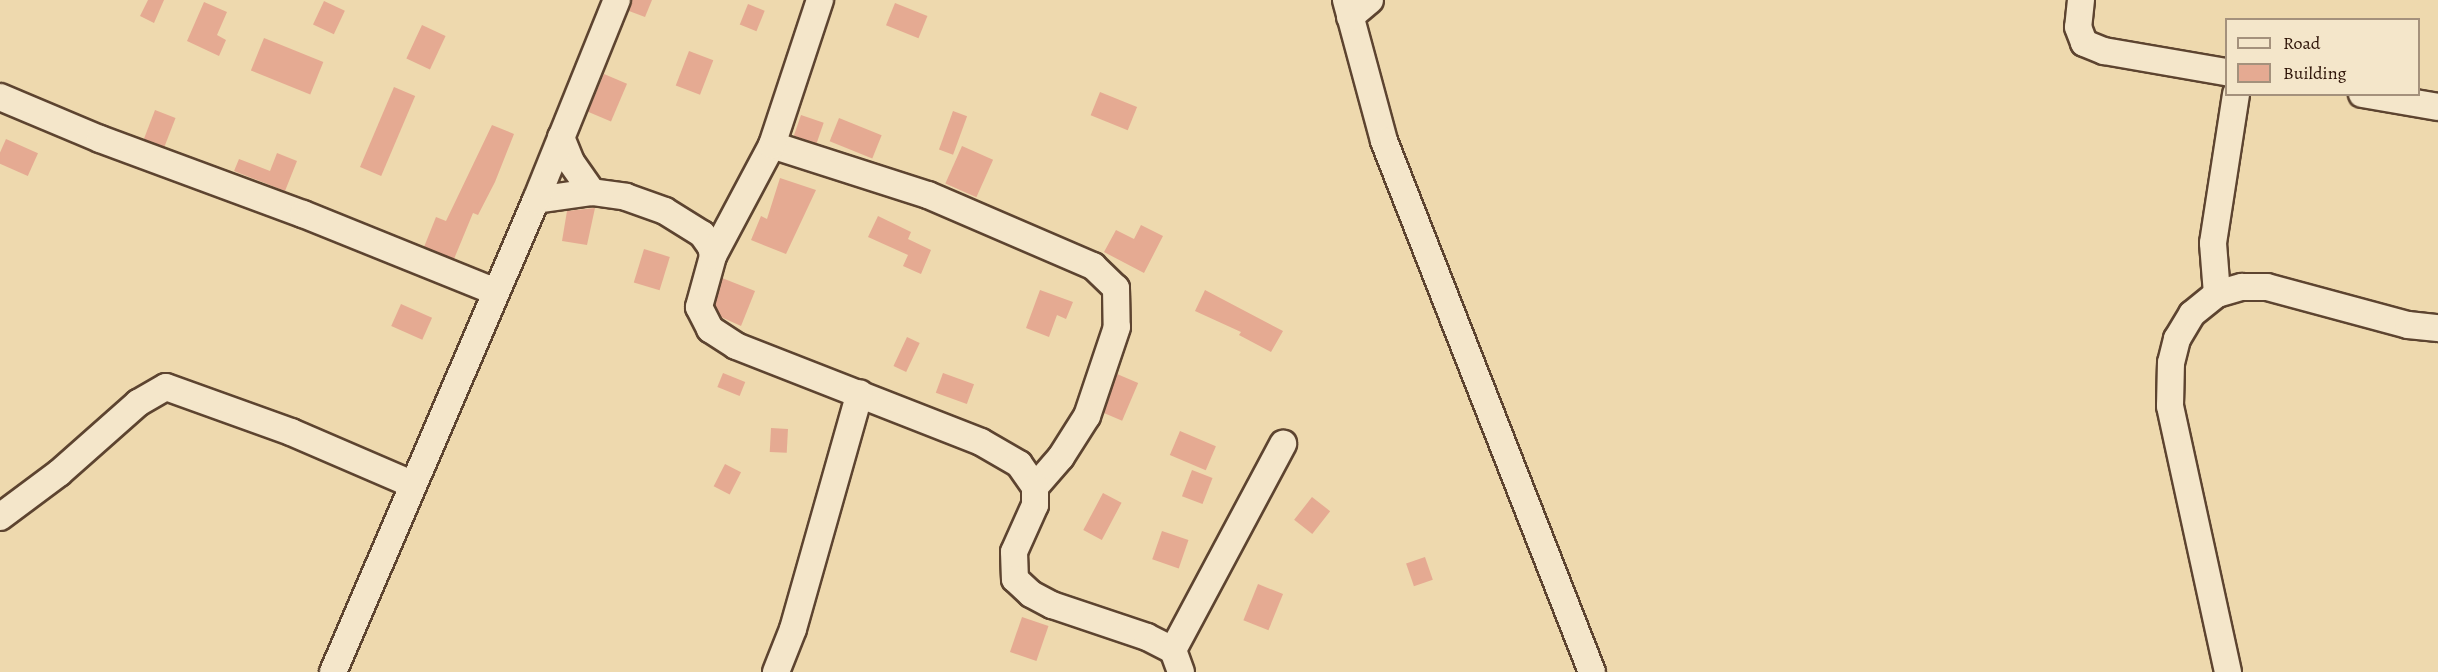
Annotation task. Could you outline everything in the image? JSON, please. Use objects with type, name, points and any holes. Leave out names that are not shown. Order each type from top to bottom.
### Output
[{"type":"street","points":[[333,672],[536,200],[617,0]]},
{"type":"street","points":[[820,0],[772,145],[713,256],[699,307],[710,329],[736,346],[981,442],[1019,464],[1035,487],[1035,505],[1014,552],[1015,579],[1031,594],[1052,605],[1147,637],[1177,661],[1283,444]]},
{"type":"street","points":[[1371,0],[1348,8],[1391,160],[1592,672]]},
{"type":"street","points":[[2081,0],[2078,27],[2084,43],[2104,51],[2225,72]]},
{"type":"street","points":[[2217,294],[2213,243],[2235,96]]},
{"type":"street","points":[[2374,96],[2438,107]]},
{"type":"street","points":[[0,97],[100,139],[303,214],[496,292]]},
{"type":"street","points":[[561,137],[571,162],[592,192]]},
{"type":"street","points":[[772,145],[928,195],[1093,266],[1116,288],[1117,327],[1088,416],[1061,457],[1035,487]]},
{"type":"street","points":[[536,200],[592,192],[626,197],[665,211],[702,234],[713,256]]},
{"type":"street","points":[[2228,672],[2170,406],[2171,363],[2177,339],[2192,314],[2217,294],[2242,287],[2267,287],[2408,326],[2438,328]]},
{"type":"street","points":[[0,517],[67,466],[138,403],[166,387],[291,432],[412,484]]},
{"type":"street","points":[[776,672],[793,629],[860,393]]},
{"type":"building","points":[[148,0],[164,0],[154,23],[140,16]]},
{"type":"building","points":[[632,0],[652,0],[645,17],[629,11]]},
{"type":"building","points":[[324,1],[345,11],[334,34],[313,25]]},
{"type":"building","points":[[204,2],[227,12],[217,35],[226,40],[219,56],[187,41]]},
{"type":"building","points":[[895,3],[927,16],[918,38],[886,25]]},
{"type":"building","points":[[748,4],[765,11],[756,31],[740,24]]},
{"type":"building","points":[[422,25],[446,36],[430,70],[406,59]]},
{"type":"building","points":[[264,38],[323,62],[310,94],[251,70]]},
{"type":"building","points":[[689,51],[713,60],[700,95],[676,86]]},
{"type":"building","points":[[604,74],[627,84],[611,122],[588,112]]},
{"type":"building","points":[[394,87],[415,96],[381,176],[360,167]]},
{"type":"building","points":[[1100,92],[1137,107],[1128,130],[1091,115]]},
{"type":"building","points":[[155,110],[176,118],[164,147],[144,139]]},
{"type":"building","points":[[953,111],[967,116],[953,155],[939,150]]},
{"type":"building","points":[[801,115],[824,123],[817,144],[794,136]]},
{"type":"building","points":[[839,118],[882,135],[872,158],[830,141]]},
{"type":"building","points":[[492,125],[514,134],[495,182],[478,215],[473,213],[454,259],[424,247],[436,217],[446,221]]},
{"type":"building","points":[[6,139],[38,153],[28,176],[0,164],[0,152]]},
{"type":"building","points":[[962,146],[993,160],[976,197],[945,183]]},
{"type":"building","points":[[277,153],[297,161],[285,191],[234,171],[239,159],[270,171]]},
{"type":"building","points":[[780,178],[816,190],[786,254],[751,240],[761,216],[767,219]]},
{"type":"building","points":[[595,208],[587,245],[562,241],[567,211]]},
{"type":"building","points":[[878,216],[911,232],[908,239],[931,250],[921,274],[903,266],[908,255],[868,237]]},
{"type":"building","points":[[1141,225],[1163,236],[1144,273],[1104,252],[1116,230],[1134,239]]},
{"type":"building","points":[[644,249],[670,257],[660,290],[634,282]]},
{"type":"building","points":[[722,278],[755,291],[741,326],[721,317],[715,305]]},
{"type":"building","points":[[1040,290],[1073,302],[1066,319],[1057,315],[1049,337],[1026,328]]},
{"type":"building","points":[[1205,290],[1283,331],[1271,352],[1239,335],[1241,332],[1195,311]]},
{"type":"building","points":[[401,304],[432,318],[422,340],[391,326]]},
{"type":"building","points":[[907,337],[920,343],[906,372],[893,366]]},
{"type":"building","points":[[723,373],[745,382],[740,396],[717,387]]},
{"type":"building","points":[[943,373],[974,384],[967,404],[936,393]]},
{"type":"building","points":[[1117,374],[1138,383],[1122,421],[1101,412]]},
{"type":"building","points":[[771,428],[788,429],[787,453],[770,452]]},
{"type":"building","points":[[1180,431],[1216,446],[1206,470],[1170,455]]},
{"type":"building","points":[[725,464],[741,472],[730,494],[714,486]]},
{"type":"building","points":[[1192,470],[1213,478],[1203,504],[1182,496]]},
{"type":"building","points":[[1103,493],[1122,503],[1102,540],[1083,530]]},
{"type":"building","points":[[1312,497],[1330,511],[1312,534],[1294,520]]},
{"type":"building","points":[[1162,531],[1188,540],[1179,568],[1152,559]]},
{"type":"building","points":[[1425,557],[1433,580],[1414,586],[1406,564]]},
{"type":"building","points":[[1258,584],[1283,594],[1268,630],[1243,620]]},
{"type":"building","points":[[1022,617],[1048,626],[1036,661],[1010,652]]}]
